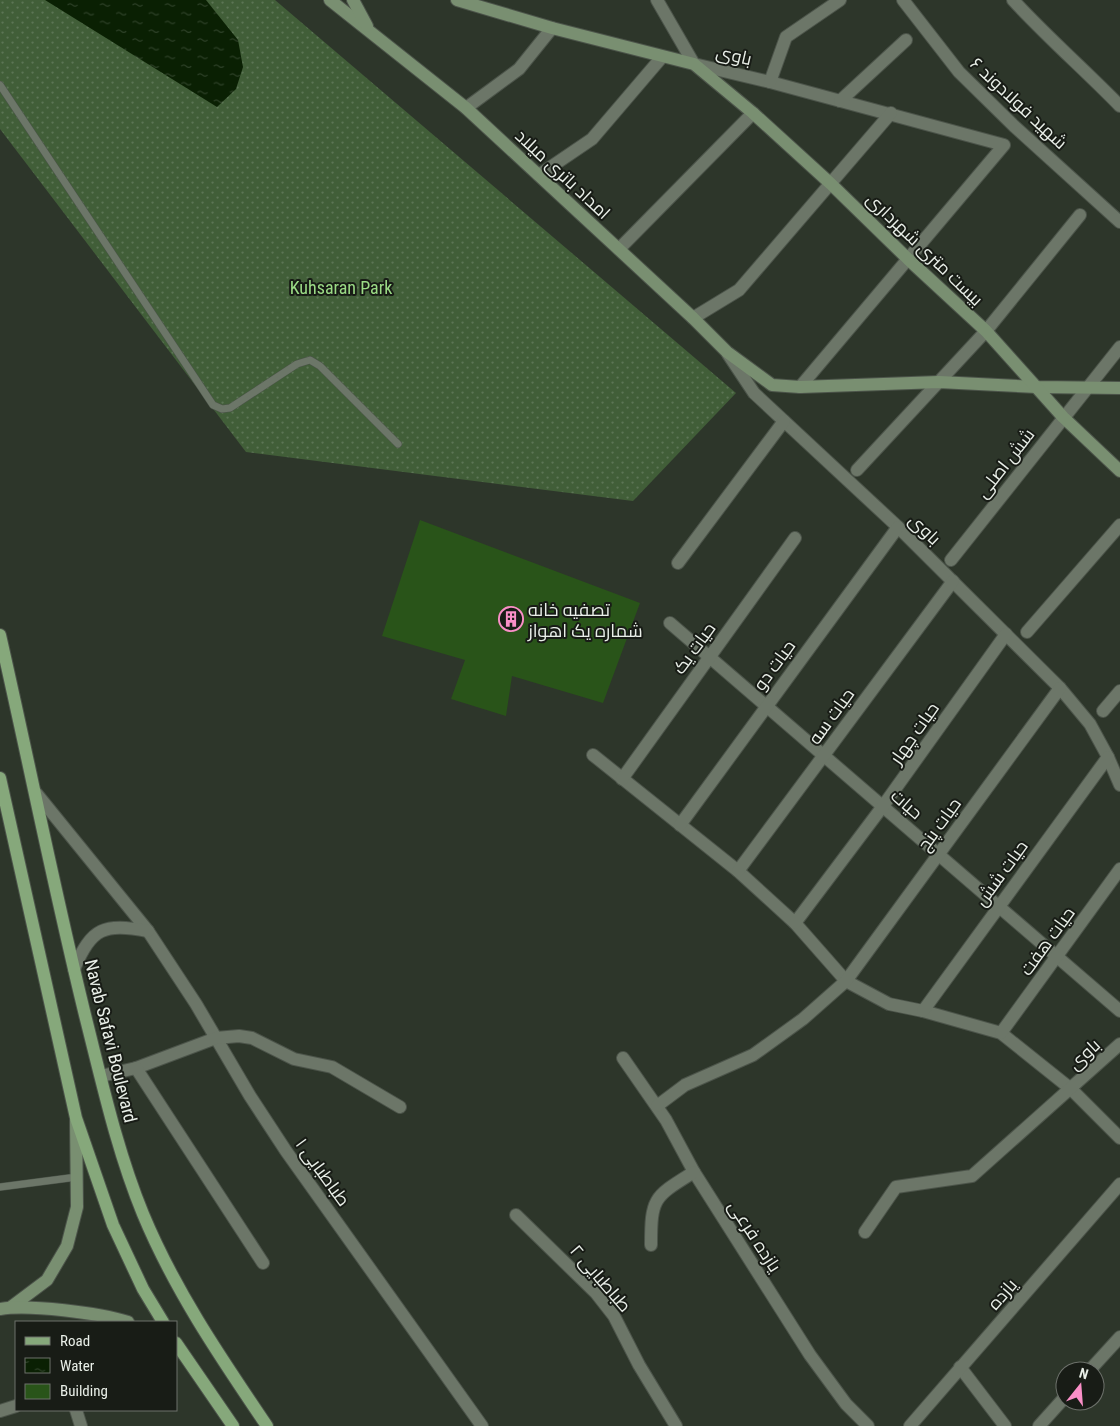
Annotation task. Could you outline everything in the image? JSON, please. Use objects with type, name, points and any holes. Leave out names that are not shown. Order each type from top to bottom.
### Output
[{"type":"main road","name":"Navab Safavi Boulevard","points":[[0,635],[74,969],[121,1151],[143,1213],[170,1274],[201,1328],[268,1426]]},
{"type":"main road","points":[[0,778],[76,1118],[113,1225],[143,1289],[162,1321]]},
{"type":"main road","points":[[178,1346],[233,1426]]},
{"type":"street","name":"امداد باتری میلاد","points":[[330,0],[466,108],[693,318],[726,352]]},
{"type":"street","name":"امداد باتری میلاد","points":[[353,0],[369,30]]},
{"type":"street","name":"باوی","points":[[457,0],[552,28],[891,113],[1004,145],[908,259]]},
{"type":"street","points":[[657,0],[694,64]]},
{"type":"street","points":[[770,82],[786,38],[840,0]]},
{"type":"street","name":"شهید فولادوند ۶","points":[[902,0],[959,72],[1014,126],[1120,222]]},
{"type":"street","points":[[1014,0],[1042,31],[1120,106]]},
{"type":"street","points":[[466,108],[519,69],[552,28]]},
{"type":"street","points":[[840,101],[906,40]]},
{"type":"street","points":[[539,175],[592,139],[662,57]]},
{"type":"street","name":"بیست متری شهرداری","points":[[694,64],[753,113],[832,184],[908,259],[986,331],[1063,417],[1120,471]]},
{"type":"street","points":[[619,249],[753,113]]},
{"type":"street","points":[[693,318],[739,290],[891,113]]},
{"type":"street","points":[[857,470],[986,331],[1080,215]]},
{"type":"street","points":[[800,387],[908,259]]},
{"type":"street","name":"شش اصلی","points":[[951,560],[1086,387],[1120,347]]},
{"type":"street","name":"باوی","points":[[726,352],[754,393],[898,527],[1060,688],[1090,724],[1108,757],[1120,785]]},
{"type":"street","points":[[726,352],[772,385],[800,387],[939,382],[1037,387],[1120,388]]},
{"type":"street","points":[[678,563],[784,421]]},
{"type":"street","points":[[1027,632],[1120,525]]},
{"type":"street","name":"حیات دو","points":[[680,825],[898,527]]},
{"type":"street","name":"حیات یک","points":[[622,779],[795,538]]},
{"type":"street","name":"حیات سه","points":[[738,871],[952,581]]},
{"type":"street","name":"حیات","points":[[670,623],[1120,1011]]},
{"type":"street","name":"حیات چهار","points":[[795,923],[883,806],[1006,634]]},
{"type":"street","name":"حیات پنج","points":[[657,1106],[685,1086],[753,1055],[803,1019],[846,981],[1060,688]]},
{"type":"street","points":[[1103,710],[1120,691]]},
{"type":"street","points":[[593,756],[738,871],[795,923],[846,981],[889,1004],[923,1010],[1001,1033],[1071,1089],[1120,1138]]},
{"type":"street","name":"حیات شش","points":[[923,1010],[1108,757]]},
{"type":"street","name":"طباطبایی ۱","points":[[36,793],[148,931],[286,1151],[482,1426]]},
{"type":"street","name":"حیات هفت","points":[[1001,1033],[1120,869]]},
{"type":"street","points":[[74,969],[82,951],[92,936],[108,927],[127,927],[148,931]]},
{"type":"street","points":[[101,1076],[136,1068],[216,1038],[239,1036],[252,1038],[294,1059],[332,1067],[400,1107]]},
{"type":"street","name":"باوی","points":[[865,1232],[896,1187],[972,1176],[1120,1044]]},
{"type":"street","name":"یازده فرعی","points":[[622,1058],[657,1106],[694,1172],[810,1354],[846,1404],[868,1426]]},
{"type":"street","points":[[136,1068],[263,1263]]},
{"type":"street","points":[[6,1308],[47,1280],[67,1246],[76,1207],[76,1118]]},
{"type":"street","points":[[651,1245],[651,1218],[656,1200],[662,1192],[694,1172]]},
{"type":"street","name":"یازده","points":[[910,1426],[1120,1184]]},
{"type":"street","name":"طباطبایی ۲","points":[[516,1215],[596,1293],[614,1316],[639,1365],[676,1426]]},
{"type":"street","points":[[6,1308],[113,1318],[124,1321]]},
{"type":"street","points":[[1098,1361],[1120,1337]]},
{"type":"street","points":[[960,1368],[1005,1426]]},
{"type":"street","points":[[0,1411],[15,1406]]},
{"type":"street","points":[[1039,1426],[1055,1408]]},
{"type":"street","points":[[76,1411],[81,1426]]},
{"type":"lane","points":[[0,85],[213,405],[222,410],[230,408],[296,364],[310,360],[320,366],[398,444]]},
{"type":"lane","points":[[0,1187],[76,1177]]},
{"type":"green space","name":"Kuhsaran Park","points":[[0,0],[275,0],[736,393],[633,501],[246,452],[0,129]]},
{"type":"water","points":[[45,0],[206,0],[238,40],[243,67],[236,89],[217,107]]},
{"type":"building","name":"تصفیه خانه شماره یک اهواز","points":[[420,520],[640,603],[603,703],[512,676],[506,716],[451,699],[465,660],[382,636]]},
{"type":"place","name":"تصفیه خانه شماره یک اهواز","points":[[511,619]]}]
